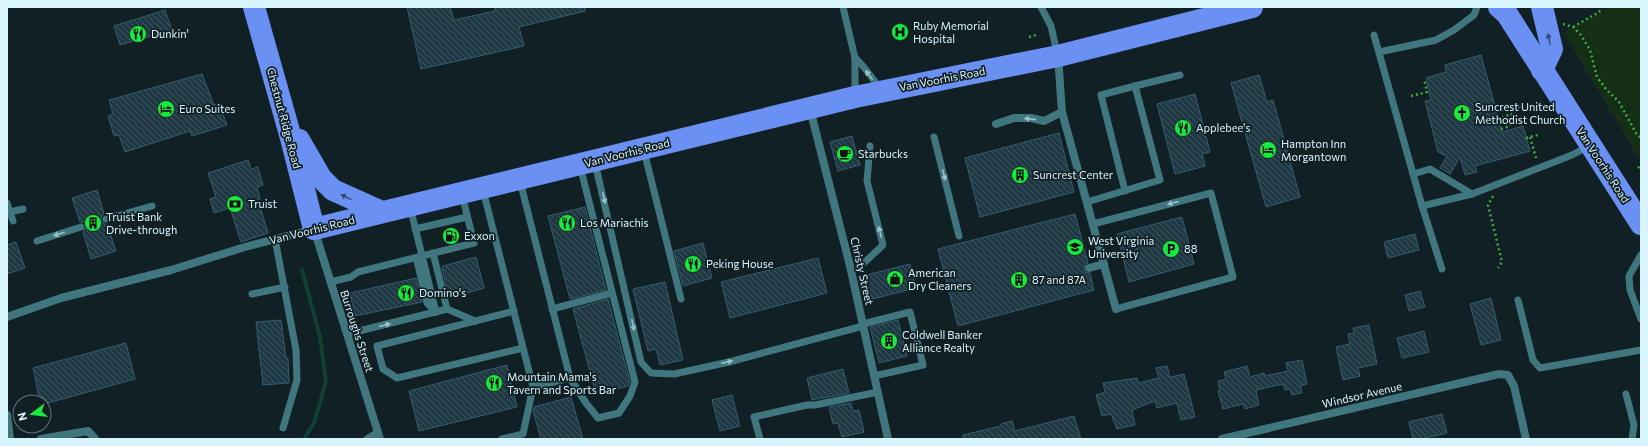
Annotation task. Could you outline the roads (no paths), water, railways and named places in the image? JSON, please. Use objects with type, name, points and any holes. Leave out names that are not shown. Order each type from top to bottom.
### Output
[{"type":"main road","name":"Chestnut Ridge Road","points":[[254,7],[285,116],[314,229]]},
{"type":"main road","name":"Van Voorhis Road","points":[[1499,7],[1507,14],[1641,224]]},
{"type":"main road","points":[[1542,7],[1552,49],[1542,70]]},
{"type":"main road","name":"Van Voorhis Road","points":[[314,229],[855,97],[1058,56],[1239,9]]},
{"type":"main road","points":[[285,116],[321,178],[337,192],[382,212]]},
{"type":"street","points":[[1058,56],[1062,112],[1116,309]]},
{"type":"street","name":"Christy Street","points":[[810,108],[849,260],[888,439]]},
{"type":"street","points":[[996,124],[1014,118],[1031,118],[1044,121],[1062,112]]},
{"type":"street","name":"Van Voorhis Road","points":[[7,317],[61,298],[171,270],[314,229]]},
{"type":"street","name":"Burroughs Street","points":[[314,229],[379,436]]},
{"type":"street","points":[[1089,268],[1104,264]]},
{"type":"street","name":"Windsor Avenue","points":[[1222,439],[1499,374],[1508,375],[1514,386],[1526,439]]},
{"type":"street","points":[[7,415],[10,439]]},
{"type":"street","points":[[41,439],[88,431],[94,439]]},
{"type":"lane","points":[[843,7],[855,58],[855,97]]},
{"type":"lane","points":[[1041,7],[1051,26],[1058,56]]},
{"type":"lane","points":[[1379,52],[1436,40],[1454,30],[1474,15],[1477,7]]},
{"type":"lane","points":[[1374,35],[1422,206],[1442,269]]},
{"type":"lane","points":[[855,58],[860,62],[869,76],[883,91]]},
{"type":"lane","points":[[1125,191],[1101,96],[1180,75]]},
{"type":"lane","points":[[1087,202],[1160,180],[1135,86]]},
{"type":"lane","points":[[934,137],[959,236]]},
{"type":"lane","points":[[1422,206],[1472,194],[1572,156],[1590,145]]},
{"type":"lane","points":[[864,262],[883,245],[867,181],[870,146]]},
{"type":"lane","points":[[643,149],[681,299]]},
{"type":"lane","points":[[587,162],[641,362],[651,373],[674,374],[729,362],[910,312],[923,365],[874,376]]},
{"type":"lane","points":[[519,179],[570,378],[586,403],[598,418],[619,413],[630,396],[635,382],[612,293],[587,162]]},
{"type":"lane","points":[[1413,174],[1430,169],[1472,194]]},
{"type":"lane","points":[[483,188],[533,387],[523,434],[502,439]]},
{"type":"lane","points":[[1093,224],[1211,192],[1233,276],[1116,309]]},
{"type":"lane","points":[[330,282],[351,277],[358,272],[474,243],[462,193]]},
{"type":"lane","points":[[7,203],[13,220]]},
{"type":"lane","points":[[106,219],[152,206]]},
{"type":"lane","points":[[410,206],[422,255]]},
{"type":"lane","points":[[10,212],[23,209]]},
{"type":"lane","points":[[415,229],[468,217]]},
{"type":"lane","points":[[37,241],[81,227]]},
{"type":"lane","points":[[275,239],[296,350],[297,366],[297,380],[283,428]]},
{"type":"lane","points":[[433,253],[447,309]]},
{"type":"lane","points":[[422,255],[417,261],[427,303],[436,312]]},
{"type":"lane","points":[[1641,255],[1629,276],[1630,290],[1641,319]]},
{"type":"lane","points":[[252,294],[285,287]]},
{"type":"lane","points":[[552,308],[612,293]]},
{"type":"lane","points":[[1518,300],[1533,360],[1540,368],[1641,350]]},
{"type":"lane","points":[[347,334],[447,309],[475,321]]},
{"type":"lane","points":[[514,311],[377,346],[383,369],[397,378],[523,348]]},
{"type":"lane","points":[[533,387],[570,378]]},
{"type":"lane","points":[[760,439],[754,417],[807,405],[815,405],[878,392]]},
{"type":"lane","points":[[1626,394],[1634,425],[1632,439]]},
{"type":"lane","points":[[367,439],[379,436]]},
{"type":"waterway","points":[[302,270],[320,337],[326,382],[314,423],[304,439]]},
{"type":"place","name":"Ruby Memorial Hospital","points":[[900,32]]},
{"type":"place","name":"Dunkin'","points":[[138,34]]},
{"type":"place","name":"Euro Suites","points":[[166,109]]},
{"type":"place","name":"Suncrest United Methodist Church","points":[[1462,113]]},
{"type":"place","name":"Applebee's","points":[[1183,128]]},
{"type":"place","name":"Hampton Inn Morgantown","points":[[1268,150]]},
{"type":"place","name":"Starbucks","points":[[845,154]]},
{"type":"place","name":"Suncrest Center","points":[[1020,175]]},
{"type":"place","name":"Truist","points":[[235,204]]},
{"type":"place","name":"Truist Bank Drive-through","points":[[93,223]]},
{"type":"place","name":"Los Mariachis","points":[[567,223]]},
{"type":"place","name":"Exxon","points":[[451,236]]},
{"type":"place","name":"West Virginia University","points":[[1075,247]]},
{"type":"place","name":"88","points":[[1171,249]]},
{"type":"place","name":"Peking House","points":[[693,264]]},
{"type":"place","name":"American Dry Cleaners","points":[[895,279]]},
{"type":"place","name":"87 and 87A","points":[[1019,280]]},
{"type":"place","name":"Domino's","points":[[406,293]]},
{"type":"place","name":"Coldwell Banker Alliance Realty","points":[[889,341]]},
{"type":"place","name":"Mountain Mama's Tavern and Sports Bar","points":[[494,383]]}]
